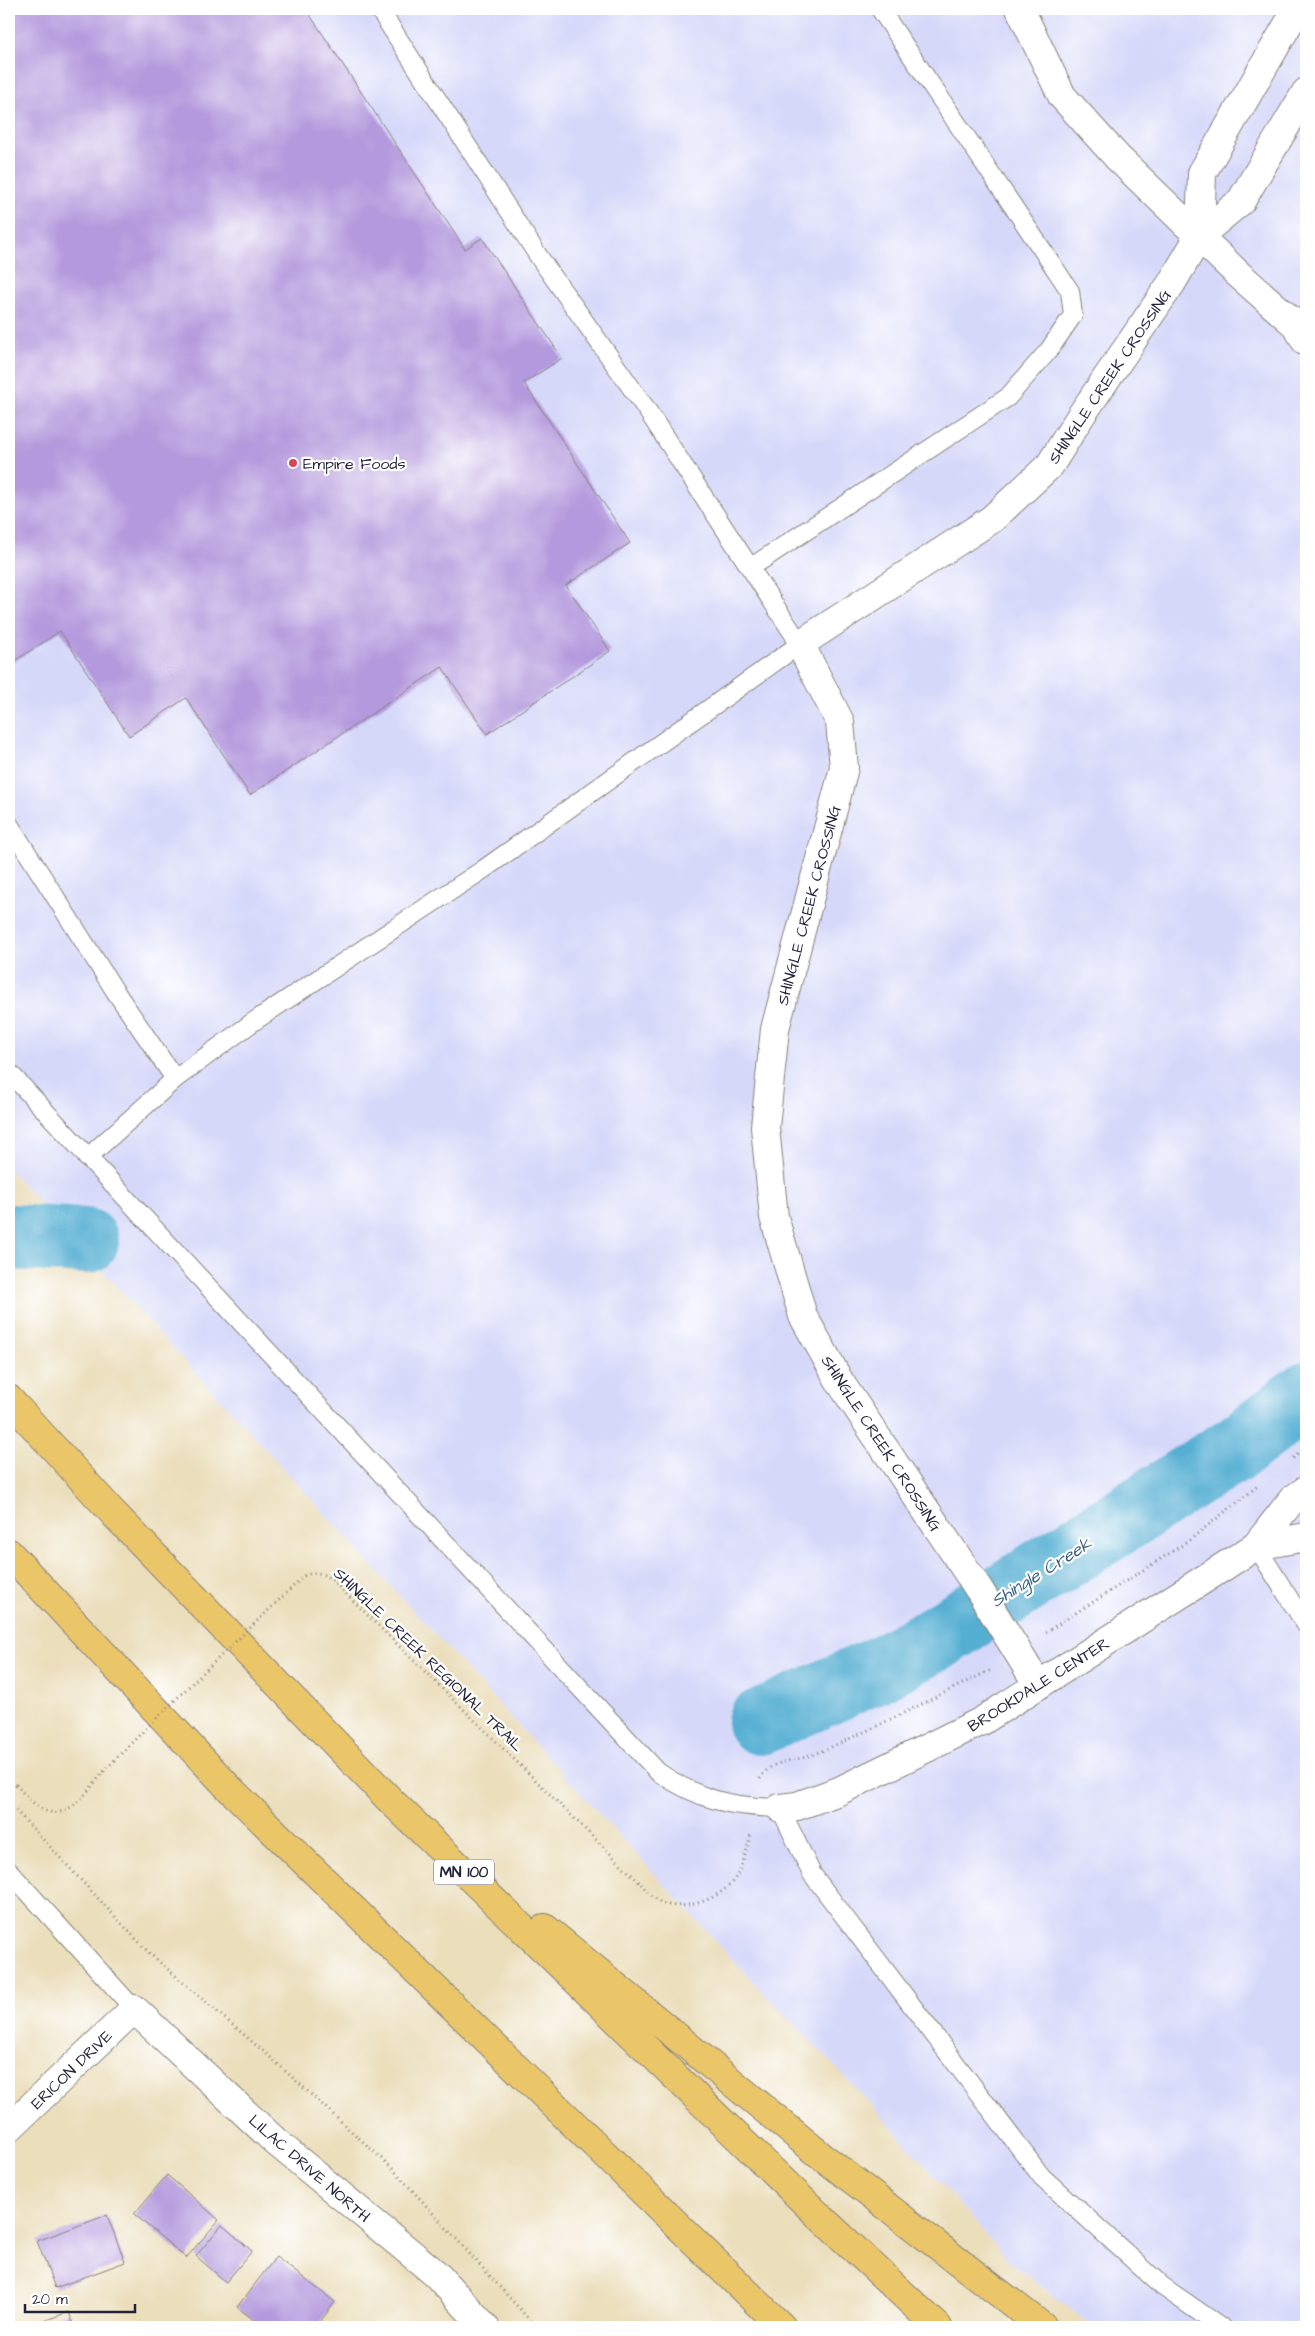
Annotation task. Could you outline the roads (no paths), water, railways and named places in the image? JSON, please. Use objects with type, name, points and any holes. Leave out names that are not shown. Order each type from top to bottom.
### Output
[{"type":"highway","name":"MN 100","points":[[9,1399],[121,1521],[390,1800],[817,2214],[938,2327]]},
{"type":"highway","points":[[9,1553],[228,1787],[782,2327]]},
{"type":"highway","points":[[390,1800],[819,2154],[1043,2327]]},
{"type":"highway","points":[[735,2283],[769,2327]]},
{"type":"street","points":[[1020,9],[1062,96],[1117,157],[1237,272],[1296,325],[1306,342]]},
{"type":"street","name":"SHINGLE CREEK CROSSING","points":[[1200,235],[1202,174],[1297,9]]},
{"type":"street","name":"SHINGLE CREEK CROSSING","points":[[1038,1685],[980,1591],[831,1366],[804,1316],[774,1217],[765,1127],[775,1030],[844,768],[840,722],[800,644],[992,519],[1050,465],[1080,417],[1171,284],[1200,235],[1241,202],[1306,92]]},
{"type":"street","points":[[1256,1546],[1292,1500],[1306,1490]]},
{"type":"street","points":[[1256,1546],[1306,1537]]},
{"type":"street","name":"BROOKDALE CENTER","points":[[780,1808],[797,1806],[839,1791],[982,1721],[1256,1546]]},
{"type":"street","name":"ERICON DRIVE","points":[[9,2128],[134,2009]]},
{"type":"street","name":"LILAC DRIVE NORTH","points":[[134,2009],[276,2142],[436,2274],[485,2327]]},
{"type":"lane","points":[[88,1158],[174,1079],[253,1022],[484,869],[800,644],[637,395],[539,257],[379,9]]},
{"type":"lane","points":[[750,568],[1008,397],[1048,350],[1073,315],[1070,291],[880,9]]},
{"type":"lane","points":[[9,824],[115,991],[174,1079]]},
{"type":"lane","points":[[9,1072],[658,1772],[682,1789],[706,1798],[740,1806],[780,1808],[812,1874],[1042,2178],[1162,2286],[1221,2327]]},
{"type":"lane","points":[[1256,1546],[1306,1625]]},
{"type":"lane","points":[[9,1871],[134,2009]]},
{"type":"waterway","name":"Shingle Creek","points":[[9,1237],[86,1241]]},
{"type":"waterway","name":"Shingle Creek","points":[[760,1722],[877,1670],[933,1640],[1241,1445],[1306,1395]]},
{"type":"place","name":"Empire Foods","points":[[293,463]]}]
